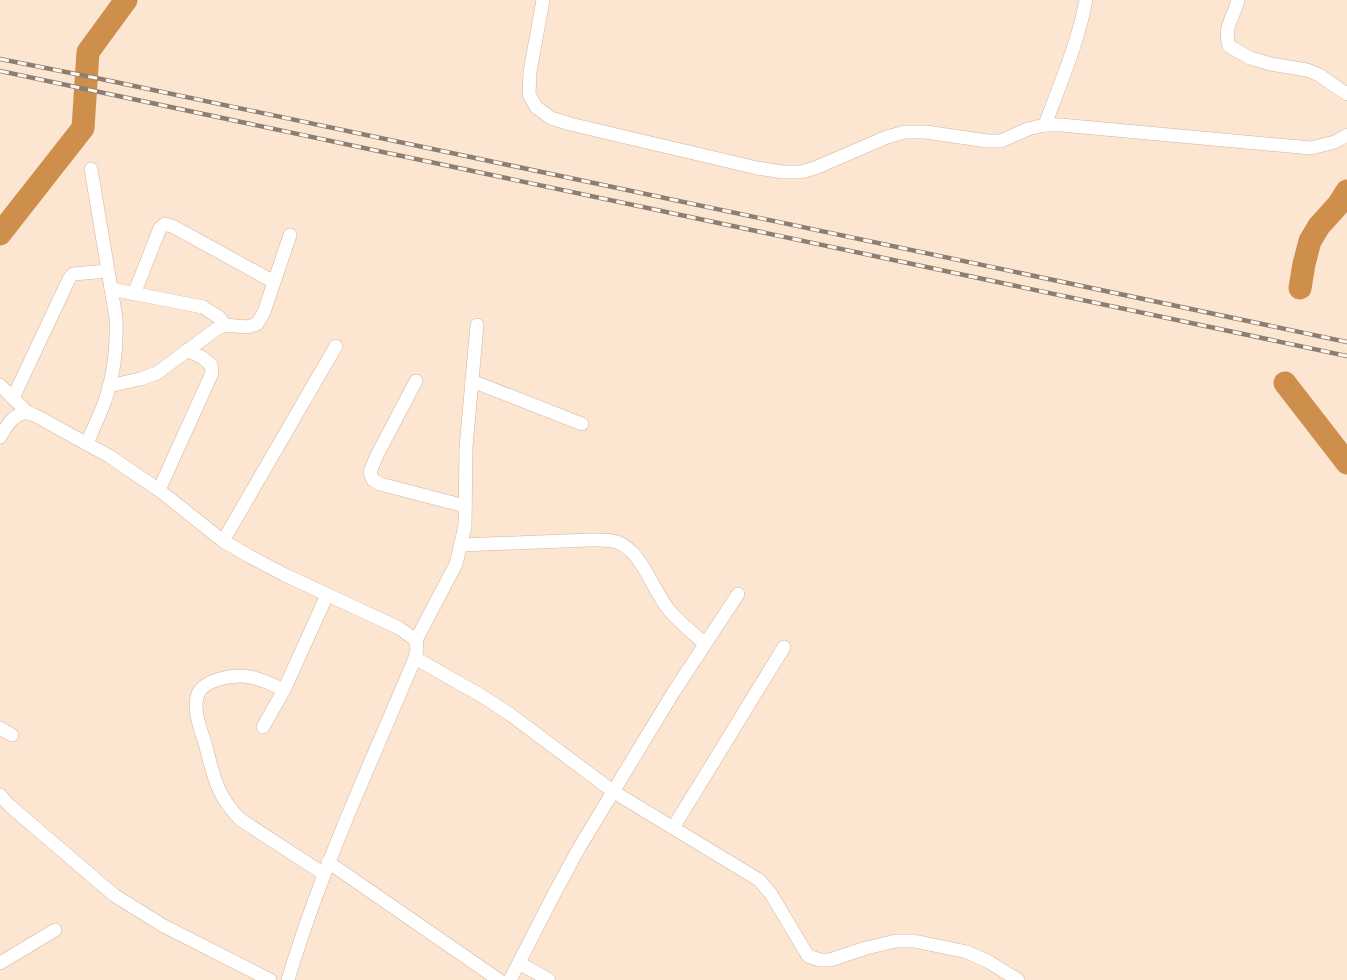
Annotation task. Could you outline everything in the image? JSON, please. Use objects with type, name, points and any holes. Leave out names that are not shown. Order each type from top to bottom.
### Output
[{"type":"street","points":[[543,0],[531,66],[529,94],[536,106],[551,118],[570,124],[757,168],[782,172],[801,172],[815,168],[887,137],[906,132],[926,132],[987,141],[1001,141],[1028,129],[1045,125],[1061,124],[1311,148],[1335,142],[1347,135]]},
{"type":"street","points":[[1045,125],[1076,39],[1083,17],[1086,0]]},
{"type":"street","points":[[1238,0],[1228,27],[1226,38],[1229,46],[1250,58],[1270,64],[1307,70],[1318,75],[1347,94]]},
{"type":"street","points":[[87,444],[103,406],[109,386],[116,341],[116,318],[91,169]]},
{"type":"street","points":[[134,294],[160,228],[165,224],[174,227],[274,282]]},
{"type":"street","points":[[109,386],[140,379],[157,373],[187,350],[224,325],[247,327],[257,324],[264,312],[290,236]]},
{"type":"street","points":[[13,398],[69,278],[73,274],[80,272],[108,271]]},
{"type":"street","points":[[111,289],[203,307],[216,315],[224,325]]},
{"type":"street","points":[[288,980],[302,933],[326,868],[415,658],[417,649],[416,640],[456,564],[465,526],[466,447],[477,325]]},
{"type":"street","points":[[224,541],[336,346]]},
{"type":"street","points":[[159,490],[212,373],[211,365],[203,358],[187,350]]},
{"type":"street","points":[[416,381],[377,455],[370,472],[373,480],[380,484],[465,506]]},
{"type":"street","points":[[472,381],[582,424]]},
{"type":"street","points":[[0,385],[28,413],[110,456],[159,490],[224,541],[283,574],[399,628],[416,640]]},
{"type":"street","points":[[0,437],[9,422],[17,415],[28,413]]},
{"type":"street","points":[[461,545],[589,540],[606,540],[618,543],[629,550],[638,559],[669,610],[705,644]]},
{"type":"street","points":[[510,980],[579,848],[673,693],[738,594]]},
{"type":"street","points":[[263,727],[284,690],[327,595]]},
{"type":"street","points":[[673,828],[784,647]]},
{"type":"street","points":[[415,658],[482,696],[508,713],[614,792],[758,880],[771,894],[808,956],[820,960],[830,960],[866,948],[896,941],[914,942],[967,952],[989,962],[1018,980]]},
{"type":"street","points":[[284,690],[265,681],[250,677],[236,676],[215,680],[204,686],[197,695],[196,709],[214,779],[230,810],[241,820],[326,868],[499,980]]},
{"type":"street","points":[[0,728],[12,735]]},
{"type":"street","points":[[0,795],[10,806],[114,895],[162,925],[270,980]]},
{"type":"street","points":[[0,963],[55,930]]},
{"type":"street","points":[[519,962],[549,980]]},
{"type":"waterway","points":[[0,234],[83,128],[88,52],[126,0]]},
{"type":"waterway","points":[[1300,288],[1310,241],[1319,226],[1338,205],[1347,191]]},
{"type":"waterway","points":[[1285,383],[1347,463]]},
{"type":"railway","points":[[0,59],[1347,342]]},
{"type":"railway","points":[[0,71],[1347,356]]}]
